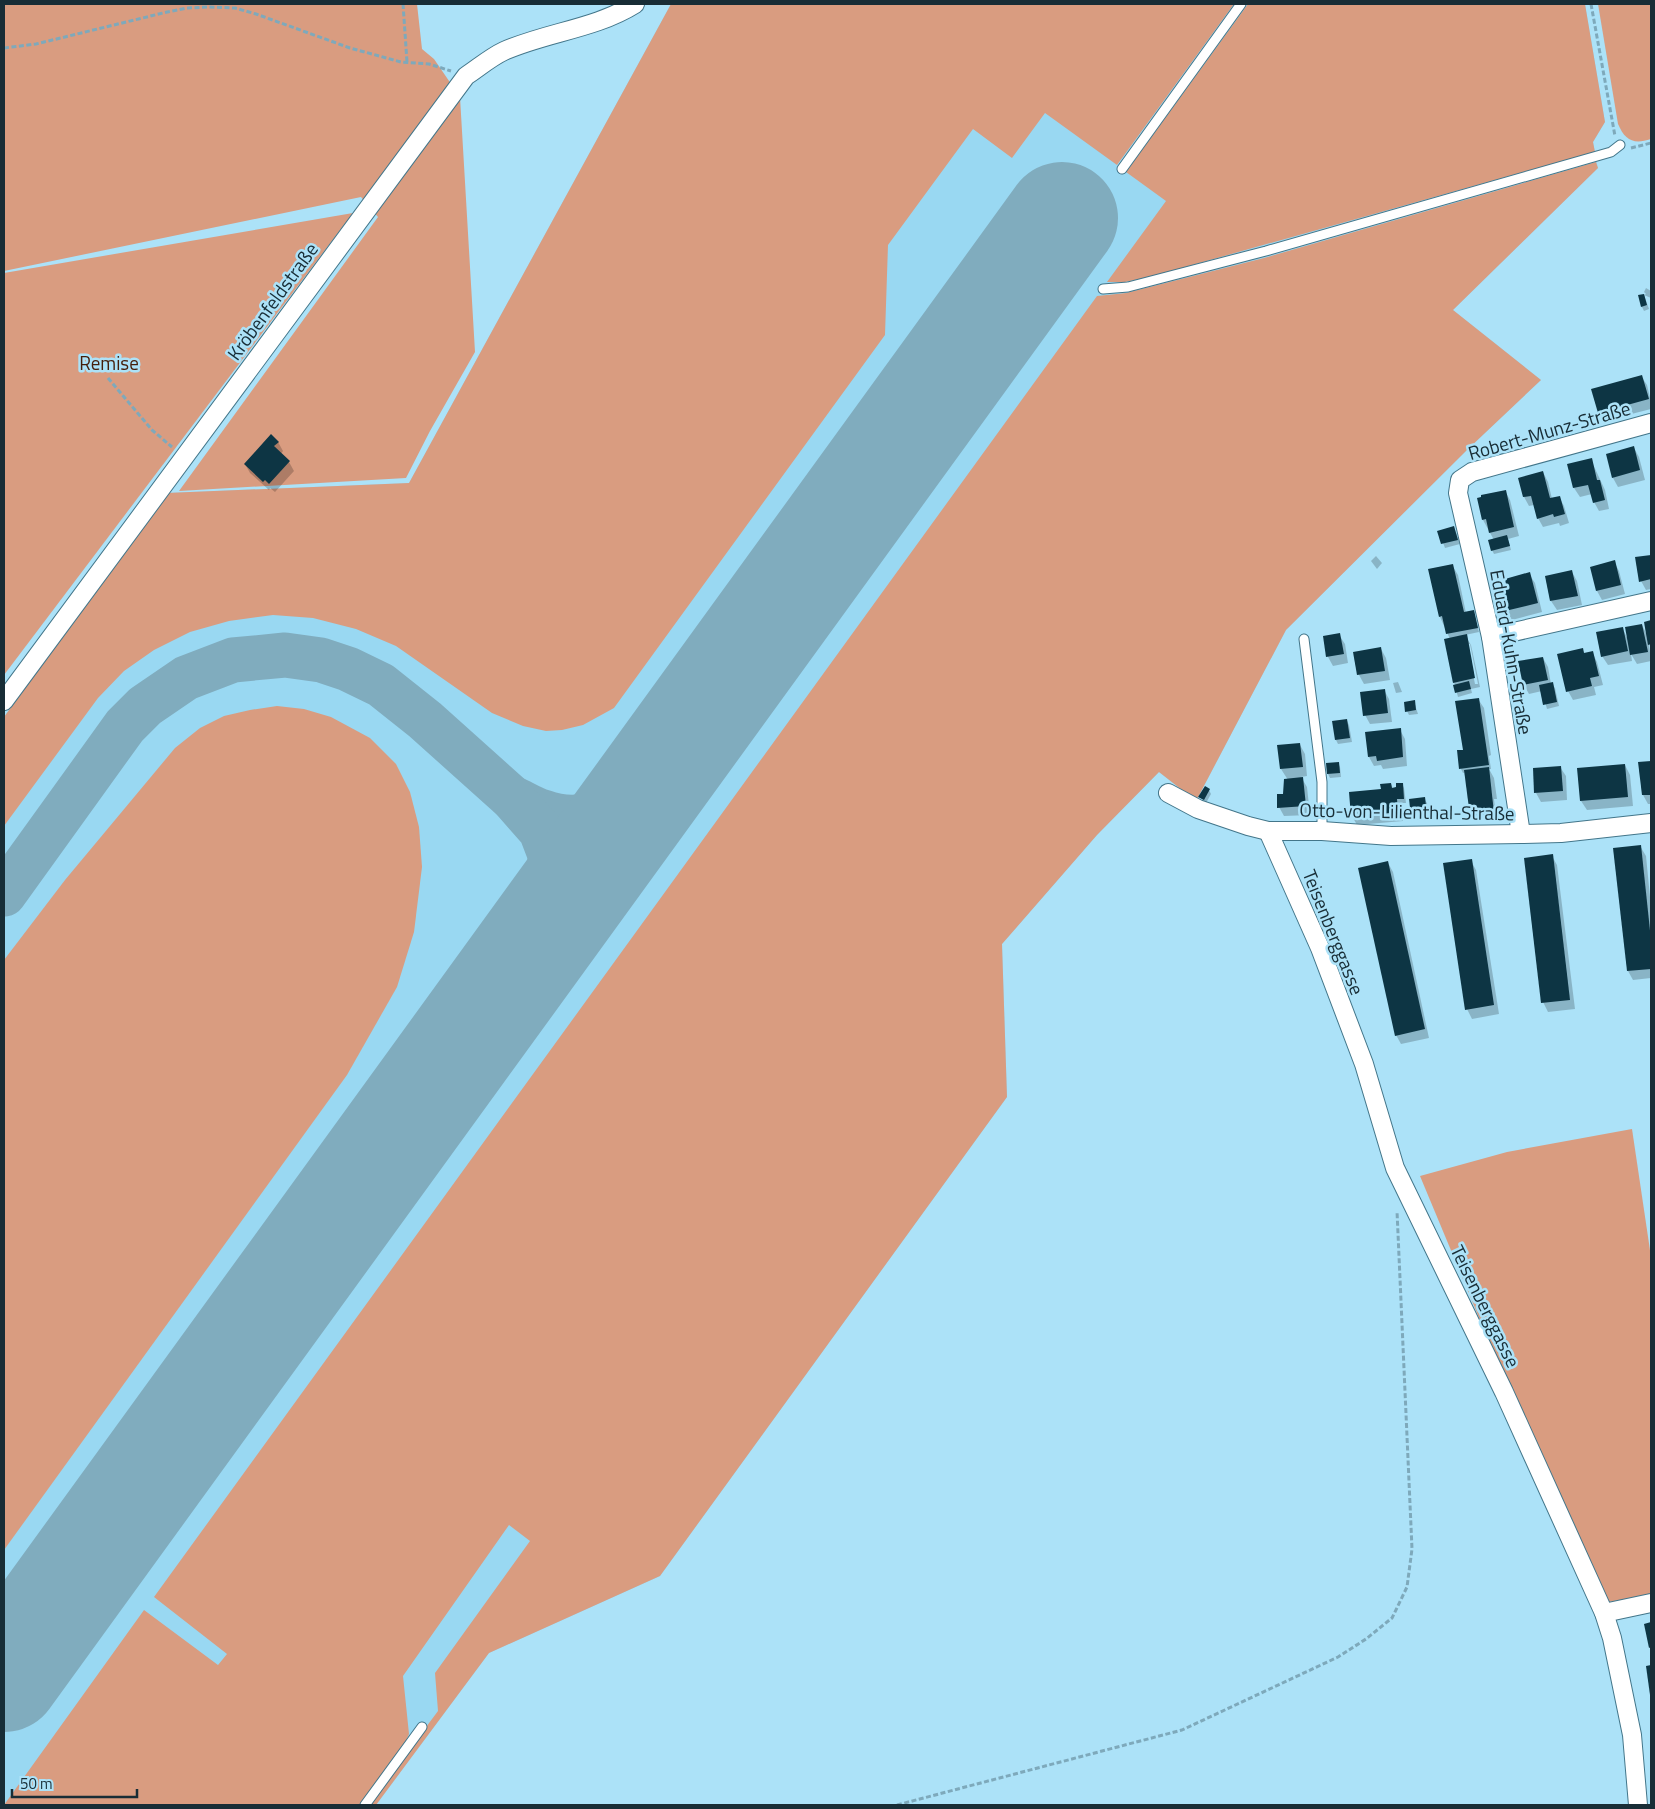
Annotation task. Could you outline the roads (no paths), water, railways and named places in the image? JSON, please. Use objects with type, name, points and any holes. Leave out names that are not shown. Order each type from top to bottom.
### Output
[{"type":"street","name":"Kröbenfeldstraße","points":[[4,701],[466,76],[504,51],[594,23],[635,4]]},
{"type":"street","name":"Robert-Munz-Straße","points":[[1460,480],[1472,472],[1651,424]]},
{"type":"street","name":"Eduard-Kuhn-Straße","points":[[1460,480],[1458,493],[1491,637],[1520,834]]},
{"type":"street","points":[[1491,637],[1651,601]]},
{"type":"street","name":"Otto-von-Lilienthal-Straße","points":[[1168,793],[1198,809],[1268,831],[1322,831],[1391,836],[1520,834],[1651,823]]},
{"type":"street","name":"Teisenberggasse","points":[[1268,831],[1320,948],[1364,1064],[1395,1168],[1504,1392],[1604,1613],[1612,1638],[1632,1734],[1638,1805]]},
{"type":"street","points":[[1604,1613],[1651,1603]]},
{"type":"lane","points":[[1122,168],[1241,4]]},
{"type":"lane","points":[[1103,289],[1128,286],[1266,251],[1611,152],[1620,145]]},
{"type":"lane","points":[[1304,639],[1322,782],[1322,831]]},
{"type":"lane","points":[[364,1805],[422,1727]]},
{"type":"park label","name":"Remise","points":[[109,362]]}]
